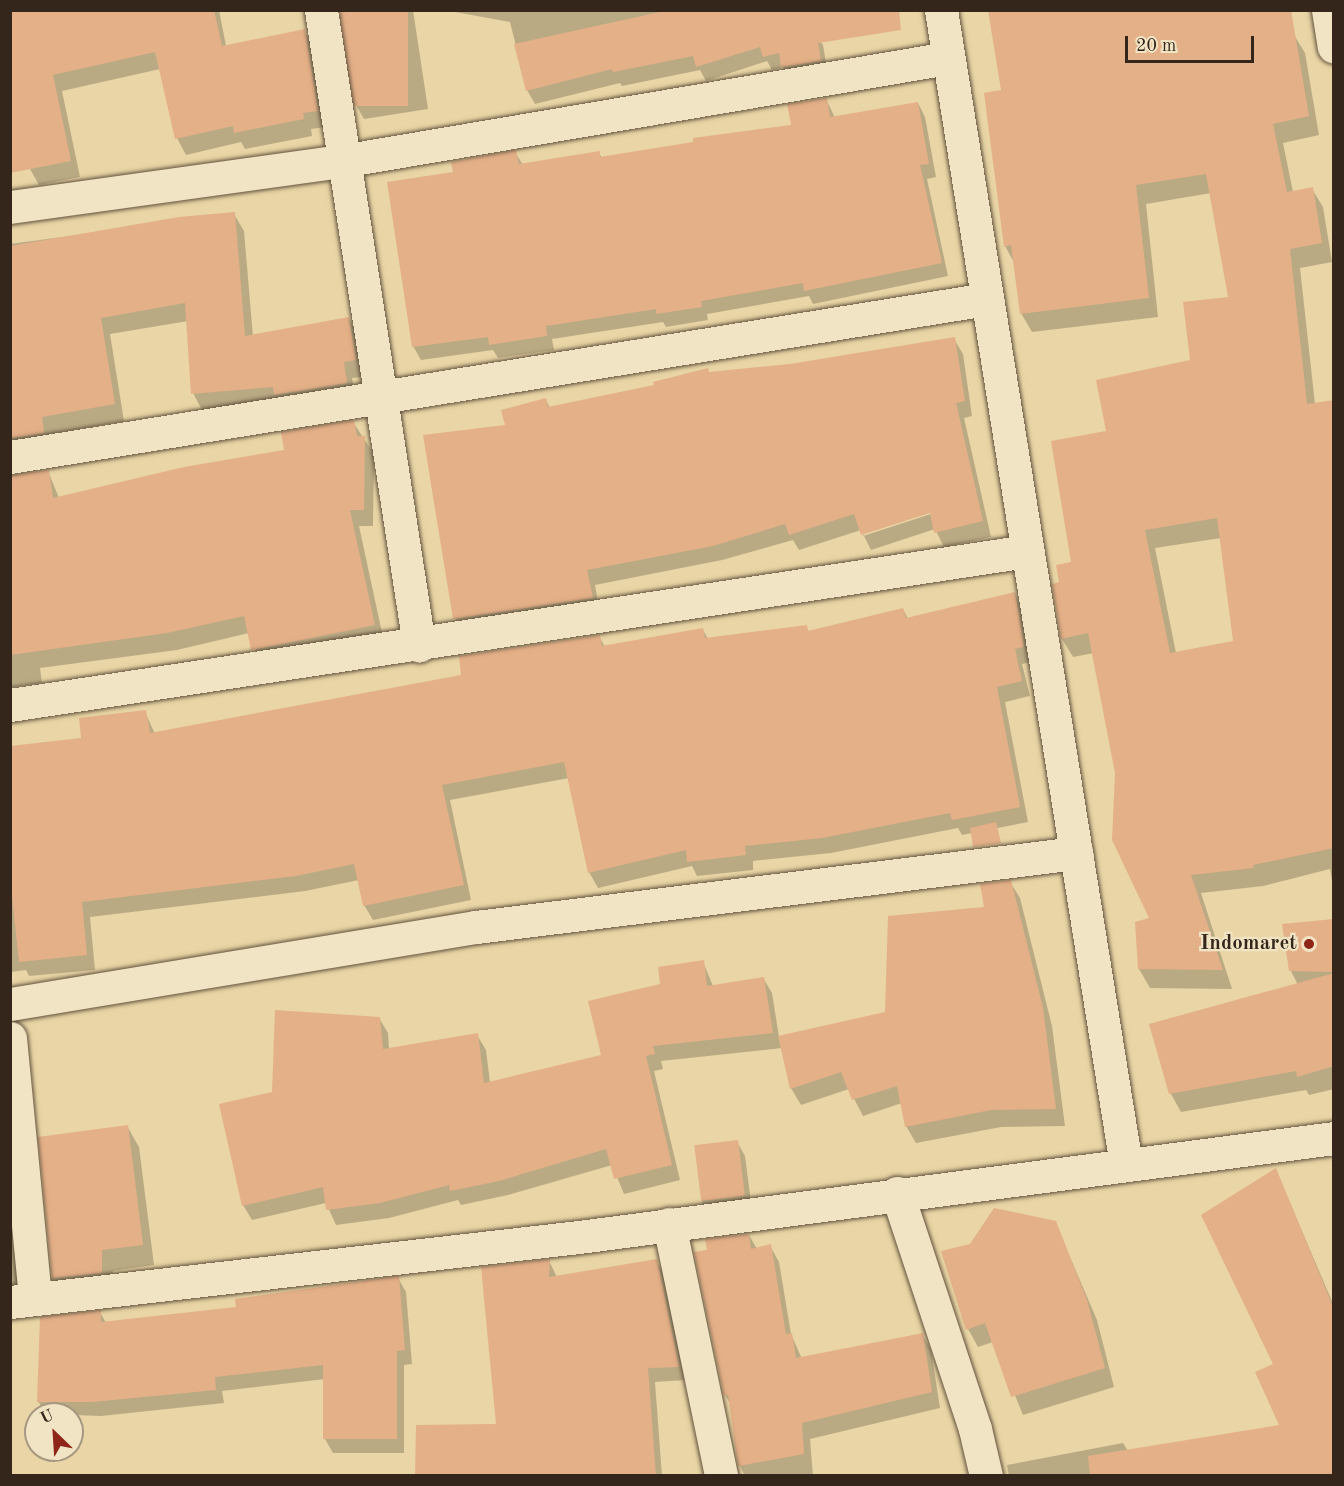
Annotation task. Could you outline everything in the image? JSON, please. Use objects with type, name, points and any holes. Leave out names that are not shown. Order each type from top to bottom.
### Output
[{"type":"street","points":[[321,10],[342,161],[383,399],[419,645]]},
{"type":"street","points":[[941,10],[1126,1165]]},
{"type":"street","points":[[1328,10],[1334,47]]},
{"type":"street","points":[[10,207],[342,161],[948,58]]},
{"type":"street","points":[[10,457],[383,399],[987,299]]},
{"type":"street","points":[[10,705],[419,645],[1027,551]]},
{"type":"street","points":[[10,1004],[476,927],[1076,853]]},
{"type":"street","points":[[10,1038],[23,1300],[669,1224],[1334,1138]]},
{"type":"street","points":[[897,1193],[975,1429],[986,1476]]},
{"type":"street","points":[[669,1224],[721,1476]]},
{"type":"building","points":[[10,10],[214,10],[222,46],[305,29],[318,111],[303,113],[304,119],[234,133],[233,126],[175,139],[155,52],[53,75],[71,161],[10,173]]},
{"type":"building","points":[[340,10],[408,10],[408,106],[340,106]]},
{"type":"building","points":[[669,10],[899,10],[901,30],[818,43],[821,61],[781,67],[779,53],[763,57],[760,47],[696,67],[693,56],[613,72],[612,69],[526,91],[514,44]]},
{"type":"building","points":[[988,10],[1291,10],[1309,116],[1273,124],[1287,192],[1313,187],[1322,243],[1290,249],[1307,404],[1334,400],[1334,848],[1253,865],[1254,868],[1191,875],[1223,970],[1138,969],[1135,922],[1149,918],[1112,840],[1115,773],[1088,633],[1061,639],[1052,584],[1059,582],[1056,565],[1071,562],[1051,441],[1106,431],[1096,380],[1190,360],[1183,302],[1228,297],[1206,174],[1136,185],[1149,298],[1020,314],[1011,245],[1004,247],[984,93],[1001,90]],"holes":[[[1217,518],[1233,641],[1170,653],[1145,530]]]},
{"type":"building","points":[[827,98],[830,117],[918,102],[929,164],[920,165],[942,263],[804,291],[803,283],[701,301],[702,307],[656,314],[656,309],[546,326],[547,336],[489,345],[488,337],[412,347],[387,182],[453,172],[451,162],[516,150],[519,164],[600,151],[600,157],[693,142],[693,138],[791,125],[787,104]]},
{"type":"building","points":[[235,212],[245,336],[349,317],[356,360],[344,362],[347,383],[274,395],[273,387],[191,394],[185,303],[101,318],[115,404],[42,417],[44,433],[10,438],[10,246],[179,217]]},
{"type":"building","points":[[955,337],[965,401],[956,403],[983,521],[934,533],[930,513],[861,535],[854,514],[789,535],[785,524],[713,546],[587,570],[593,598],[453,619],[423,435],[505,425],[501,410],[546,398],[548,407],[654,385],[653,382],[708,368],[709,372],[790,364]]},
{"type":"building","points":[[354,420],[357,436],[365,436],[364,510],[350,510],[375,625],[251,650],[244,616],[167,633],[10,655],[10,475],[49,470],[53,498],[184,467],[284,450],[281,432]]},
{"type":"building","points":[[1015,592],[1024,647],[1015,649],[1022,681],[997,687],[1020,807],[952,820],[950,813],[822,838],[745,846],[746,855],[687,862],[686,850],[588,873],[564,762],[442,785],[464,885],[363,906],[354,864],[296,876],[82,902],[87,955],[19,962],[10,877],[10,746],[81,738],[79,718],[146,710],[150,733],[461,675],[459,656],[600,635],[602,646],[703,628],[705,638],[807,625],[808,631],[903,608],[906,618]]},
{"type":"building","points":[[996,822],[1001,843],[973,847],[970,828]]},
{"type":"building","points":[[1011,880],[1043,1008],[1056,1109],[991,1110],[905,1127],[897,1086],[852,1100],[841,1072],[790,1089],[778,1036],[885,1012],[888,916],[984,907],[980,884]]},
{"type":"building","name":"Indomaret","points":[[1334,919],[1334,972],[1289,971],[1282,924]]},
{"type":"building","points":[[704,960],[707,986],[764,977],[773,1033],[653,1046],[655,1054],[646,1056],[672,1165],[614,1179],[606,1149],[499,1181],[450,1191],[449,1185],[380,1203],[326,1210],[323,1187],[242,1206],[219,1104],[272,1092],[275,1010],[380,1017],[383,1049],[478,1033],[484,1083],[601,1055],[588,1001],[660,984],[658,967]]},
{"type":"building","points":[[1334,973],[1334,1066],[1297,1077],[1296,1071],[1169,1094],[1149,1024]]},
{"type":"building","points":[[128,1125],[143,1245],[102,1250],[102,1273],[52,1278],[38,1137]]},
{"type":"building","points":[[738,1140],[745,1196],[701,1201],[694,1145]]},
{"type":"building","points":[[1276,1168],[1334,1309],[1334,1476],[1090,1476],[1088,1456],[1279,1425],[1255,1372],[1273,1364],[1201,1215]]},
{"type":"building","points":[[994,1208],[1056,1221],[1087,1300],[1105,1368],[1011,1397],[985,1323],[966,1330],[941,1251],[970,1244]]},
{"type":"building","points":[[749,1234],[751,1249],[771,1244],[786,1334],[792,1333],[796,1358],[923,1333],[932,1392],[802,1423],[804,1454],[738,1466],[728,1395],[724,1396],[694,1252],[707,1250],[705,1239]]},
{"type":"building","points":[[550,1259],[549,1277],[657,1259],[679,1367],[648,1368],[656,1476],[415,1476],[416,1425],[496,1424],[481,1267]]},
{"type":"building","points":[[399,1276],[405,1350],[397,1351],[397,1439],[323,1439],[323,1365],[215,1377],[216,1390],[92,1402],[37,1402],[40,1317],[101,1310],[101,1322],[236,1307],[235,1299]]},
{"type":"place","name":"Indomaret","points":[[1309,944]]}]
